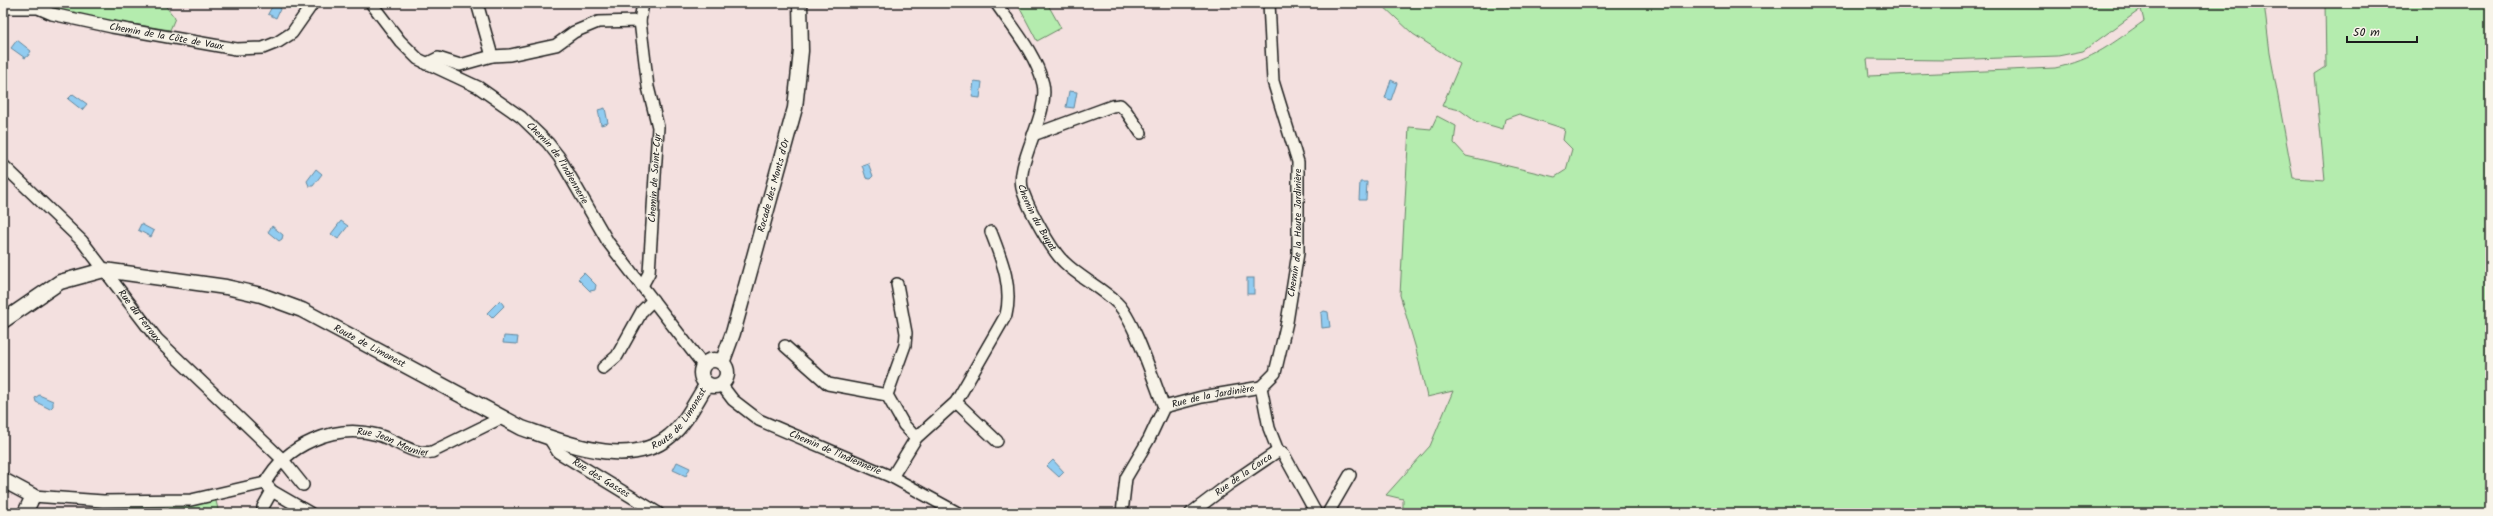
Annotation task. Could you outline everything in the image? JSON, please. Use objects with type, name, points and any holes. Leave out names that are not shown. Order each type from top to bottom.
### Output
[{"type":"street","name":"Chemin de la Côte de Vaux","points":[[3,8],[38,8],[52,14],[112,27],[236,49],[262,48],[278,42],[292,33],[313,3]]},
{"type":"street","name":"Chemin de l'Indiennerie","points":[[372,3],[400,41],[418,59],[478,87],[521,117],[544,138],[559,157],[608,242],[703,365]]},
{"type":"street","points":[[477,3],[492,56]]},
{"type":"street","name":"Chemin de Saint-Cyr","points":[[642,286],[649,273],[658,127],[648,87],[640,21],[643,3]]},
{"type":"street","name":"Rocade des Monts d'Or","points":[[722,363],[733,333],[795,108],[801,51],[800,3]]},
{"type":"street","name":"Chemin du Buyat","points":[[996,3],[1033,59],[1043,85],[1041,112],[1023,165],[1022,191],[1055,251],[1064,263],[1118,303],[1128,318],[1164,407]]},
{"type":"street","name":"Chemin de la Haute Jardinière","points":[[1261,387],[1275,373],[1287,322],[1298,253],[1298,162],[1273,81],[1269,3]]},
{"type":"street","points":[[426,64],[438,58],[460,65],[492,56],[510,55],[556,45],[574,32],[598,22],[640,21]]},
{"type":"street","points":[[1033,136],[1112,106],[1120,105],[1126,111],[1141,134]]},
{"type":"street","name":"Rue du Ferroux","points":[[3,165],[82,242],[156,339],[282,460],[303,485]]},
{"type":"street","points":[[892,477],[916,438],[956,402],[1006,314],[1009,303],[1005,270],[991,232]]},
{"type":"street","name":"Route de Limonest","points":[[3,321],[60,282],[104,270],[226,287],[261,295],[302,310],[501,418],[550,438],[611,452],[639,452],[658,444],[671,435],[714,384]]},
{"type":"street","points":[[897,284],[906,332],[905,345],[887,395],[904,425],[916,438]]},
{"type":"street","points":[[603,368],[618,356],[642,311],[652,300]]},
{"type":"street","points":[[785,346],[828,384],[887,395]]},
{"type":"street","points":[[710,360],[722,363],[726,373],[714,384],[701,373],[703,365],[710,360]]},
{"type":"street","name":"Chemin de l'Indiennerie","points":[[714,384],[759,420],[892,477],[958,513]]},
{"type":"street","name":"Rue de la Jardinière","points":[[1122,513],[1126,478],[1149,439],[1164,407],[1202,397],[1261,387],[1269,428],[1278,451],[1283,454],[1316,513]]},
{"type":"street","points":[[956,402],[997,441]]},
{"type":"street","name":"Rue Jean Meunier","points":[[263,513],[268,487],[282,460],[302,445],[340,432],[377,435],[422,454],[432,452],[501,418]]},
{"type":"street","name":"Rue des Gasses","points":[[550,438],[558,452],[658,513]]},
{"type":"street","name":"Rue de la Carca","points":[[1191,513],[1228,485],[1278,451]]},
{"type":"street","points":[[1328,513],[1350,475]]},
{"type":"street","points":[[3,480],[33,496],[103,501],[191,500],[268,487],[310,513]]},
{"type":"street","points":[[25,513],[33,496]]},
{"type":"green space","points":[[46,3],[163,3],[175,18],[170,30],[51,11]]},
{"type":"green space","points":[[1017,3],[1047,3],[1061,28],[1037,41]]},
{"type":"green space","points":[[1380,3],[2264,3],[2270,53],[2293,178],[2325,180],[2315,74],[2326,67],[2325,3],[2490,3],[2490,513],[1403,513],[1403,499],[1386,495],[1430,446],[1453,391],[1427,397],[1416,349],[1400,295],[1409,127],[1431,129],[1437,116],[1456,126],[1454,143],[1466,156],[1555,177],[1566,170],[1572,149],[1563,140],[1565,129],[1519,114],[1505,119],[1503,129],[1475,121],[1460,110],[1442,106],[1460,64],[1413,34]],"holes":[[[2141,9],[2144,21],[2102,50],[2068,65],[2055,68],[1869,76],[1867,59],[1945,60],[2058,56],[2083,51]]]},
{"type":"green space","points":[[215,497],[219,513],[95,513],[93,508],[170,504]]},
{"type":"water","points":[[274,3],[282,5],[276,18],[268,14]]},
{"type":"water","points":[[17,40],[31,51],[25,58],[11,48]]},
{"type":"water","points":[[1391,80],[1397,83],[1391,100],[1385,98]]},
{"type":"water","points":[[974,81],[982,82],[980,98],[972,97]]},
{"type":"water","points":[[1069,91],[1077,92],[1074,108],[1066,107]]},
{"type":"water","points":[[73,94],[87,104],[82,110],[68,99]]},
{"type":"water","points":[[605,108],[608,123],[601,125],[598,110]]},
{"type":"water","points":[[868,163],[873,176],[870,179],[866,178],[862,165]]},
{"type":"water","points":[[316,169],[322,174],[313,186],[309,186],[307,181]]},
{"type":"water","points":[[1360,182],[1367,182],[1366,200],[1359,200]]},
{"type":"water","points":[[341,221],[348,226],[338,239],[331,234]]},
{"type":"water","points":[[141,224],[154,231],[151,237],[138,230]]},
{"type":"water","points":[[272,226],[283,235],[282,239],[279,241],[268,232]]},
{"type":"water","points":[[584,273],[596,285],[595,290],[590,291],[578,279]]},
{"type":"water","points":[[1247,278],[1254,278],[1254,294],[1247,294]]},
{"type":"water","points":[[500,300],[504,306],[492,318],[487,313]]},
{"type":"water","points":[[1324,311],[1328,312],[1330,327],[1322,328],[1321,313]]},
{"type":"water","points":[[504,336],[518,337],[517,344],[503,343]]},
{"type":"water","points":[[39,395],[53,401],[53,406],[50,409],[36,402],[35,398]]},
{"type":"water","points":[[1053,460],[1064,472],[1059,477],[1047,466]]},
{"type":"water","points":[[677,462],[690,468],[686,476],[673,470]]}]
